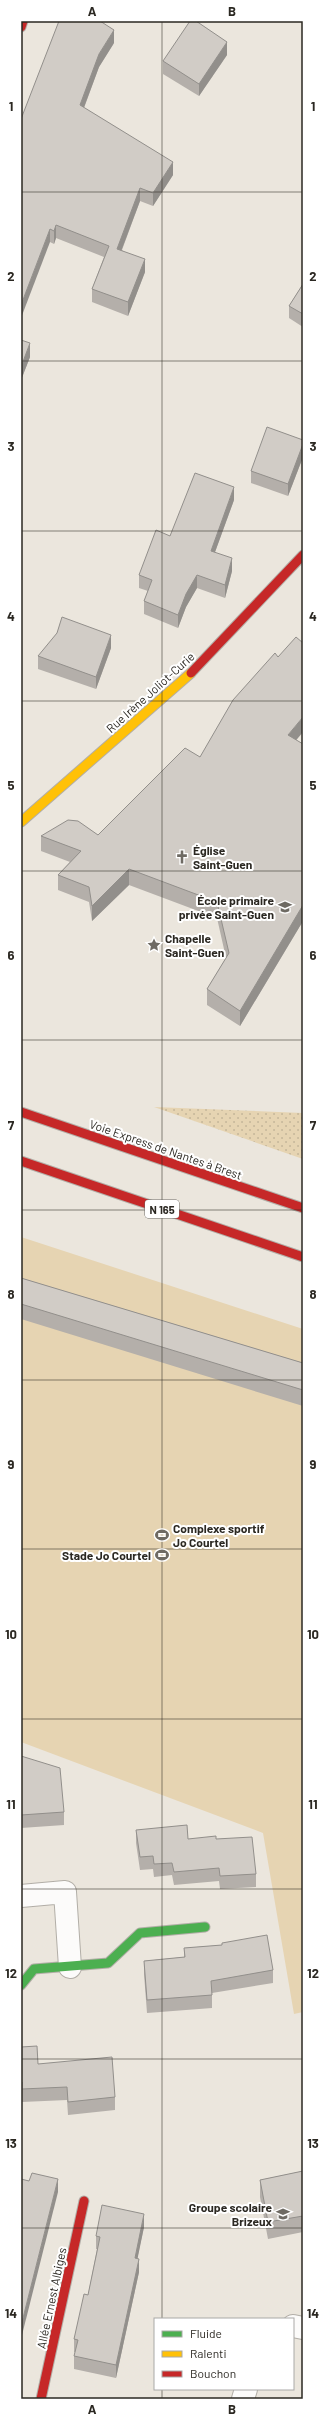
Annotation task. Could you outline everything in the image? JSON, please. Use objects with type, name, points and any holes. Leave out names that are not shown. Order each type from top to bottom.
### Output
[{"type":"main road","points":[[21,27],[23,21]]},
{"type":"main road","name":"Rue Irène Joliot-Curie","points":[[21,822],[188,677],[303,555]]},
{"type":"main road","name":"Voie Express de Nantes à Brest","points":[[21,1112],[303,1208]]},
{"type":"main road","name":"N 165","points":[[21,1161],[303,1257]]},
{"type":"main road","points":[[21,1980],[34,1970],[108,1963],[140,1933],[205,1927]]},
{"type":"main road","name":"Allée Ernest Albiges","points":[[41,2399],[84,2202]]},
{"type":"street","points":[[21,1896],[65,1892],[70,1966]]},
{"type":"shaded area","points":[[154,1107],[303,1113],[303,1159]]},
{"type":"shaded area","name":"Stade Jo Courtel","points":[[21,1237],[303,1329],[303,2012],[294,2014],[263,1833],[21,1742]]},
{"type":"building","points":[[59,21],[100,21],[114,30],[99,54],[80,105],[173,162],[153,193],[140,188],[117,249],[145,259],[128,302],[92,289],[109,246],[56,225],[54,231],[50,229],[21,305],[21,119]]},
{"type":"building","points":[[190,21],[196,21],[227,42],[199,84],[163,61]]},
{"type":"building","points":[[303,284],[303,314],[289,306]]},
{"type":"building","points":[[21,340],[30,343],[21,367]]},
{"type":"building","points":[[267,427],[303,440],[303,444],[288,484],[251,471]]},
{"type":"building","points":[[195,473],[234,487],[211,551],[232,558],[225,585],[197,575],[186,594],[178,615],[144,601],[152,580],[139,575],[156,530],[170,536]]},
{"type":"building","points":[[62,617],[111,635],[96,677],[38,656],[57,633]]},
{"type":"building","points":[[296,637],[303,643],[303,717],[288,735],[303,744],[303,905],[240,1011],[207,989],[229,953],[217,902],[129,869],[92,906],[89,887],[58,875],[81,851],[41,836],[68,820],[78,821],[98,835],[185,748],[200,757],[233,700],[275,653],[278,657]]},
{"type":"building","points":[[21,1278],[303,1363],[303,1390],[21,1304]]},
{"type":"building","points":[[21,1756],[60,1768],[64,1812],[21,1815]]},
{"type":"building","points":[[187,1825],[188,1839],[216,1836],[216,1839],[252,1837],[256,1874],[220,1876],[219,1868],[174,1872],[172,1863],[154,1864],[153,1856],[140,1857],[136,1830]]},
{"type":"building","points":[[267,1935],[273,1970],[211,1981],[212,1995],[147,2000],[144,1961],[185,1957],[184,1948],[222,1945],[222,1943]]},
{"type":"building","points":[[37,2046],[38,2064],[112,2057],[115,2097],[68,2102],[67,2087],[22,2089],[21,2047]]},
{"type":"building","points":[[303,2171],[303,2216],[268,2222],[260,2180]]},
{"type":"building","points":[[32,2173],[58,2179],[21,2326],[21,2179],[29,2181]]},
{"type":"building","points":[[102,2205],[144,2214],[135,2258],[139,2259],[116,2365],[74,2356],[78,2340],[74,2339],[84,2294],[88,2295],[100,2237],[96,2236]]},
{"type":"traffic: fast","points":[[21,1985],[34,1969],[108,1963],[140,1933],[205,1927]]},
{"type":"traffic: slow","points":[[21,822],[191,673]]},
{"type":"traffic: jam","points":[[21,27],[23,21]]},
{"type":"traffic: jam","points":[[191,673],[303,555]]},
{"type":"traffic: jam","points":[[21,1112],[303,1208]]},
{"type":"traffic: jam","points":[[21,1161],[303,1257]]},
{"type":"traffic: jam","points":[[41,2399],[84,2201]]},
{"type":"place","name":"Église Saint-Guen","points":[[182,857]]},
{"type":"place","name":"École primaire privée Saint-Guen","points":[[285,907]]},
{"type":"place","name":"Chapelle Saint-Guen","points":[[154,945]]},
{"type":"place","name":"Complexe sportif Jo Courtel","points":[[162,1535]]},
{"type":"place","name":"Stade Jo Courtel","points":[[162,1555]]},
{"type":"place","name":"Groupe scolaire Brizeux","points":[[283,2214]]}]
